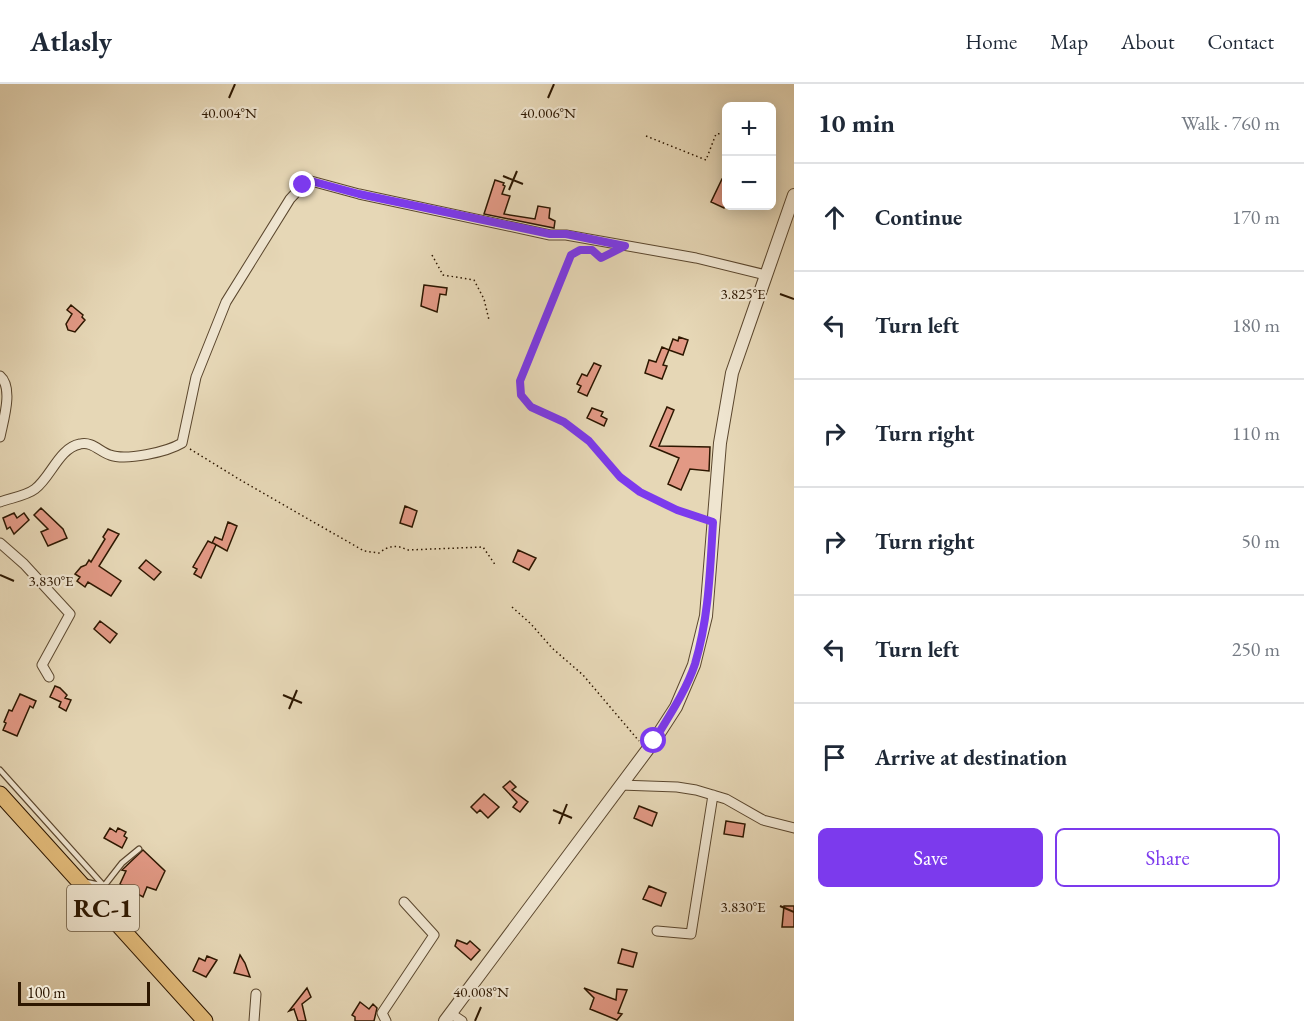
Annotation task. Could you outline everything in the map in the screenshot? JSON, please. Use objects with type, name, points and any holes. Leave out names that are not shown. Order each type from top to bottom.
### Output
[{"type":"main road","name":"RC-1","points":[[0,794],[205,1021]]},
{"type":"street","points":[[0,502],[35,489],[64,454],[78,444],[87,443],[108,455],[121,458],[174,448],[182,443],[196,377],[226,302],[290,199],[303,185],[311,181],[359,194],[550,234],[566,234],[696,258],[766,275]]},
{"type":"street","points":[[462,1021],[447,1017],[648,748],[676,707],[694,665],[706,616],[720,443],[732,373],[794,195]]},
{"type":"street","points":[[0,376],[5,380],[6,389],[0,437]]},
{"type":"street","points":[[0,543],[24,564],[70,614],[42,665],[49,677]]},
{"type":"street","points":[[620,785],[677,787],[713,795],[763,820],[794,828]]},
{"type":"street","points":[[657,931],[691,934],[713,795]]},
{"type":"street","points":[[386,1021],[382,1013],[434,935],[404,902]]},
{"type":"street","points":[[254,1021],[256,994]]},
{"type":"lane","points":[[0,770],[104,886],[121,927]]},
{"type":"lane","points":[[104,886],[122,863],[139,849]]},
{"type":"lane","points":[[75,878],[104,886]]},
{"type":"path","points":[[646,136],[706,160],[716,134],[722,133]]},
{"type":"path","points":[[625,246],[601,258],[592,250],[580,250],[571,255],[520,381],[521,395],[531,407],[564,422],[589,441],[620,477],[640,492],[677,510],[713,522]]},
{"type":"path","points":[[432,255],[443,275],[474,280],[484,299],[489,320]]},
{"type":"path","points":[[182,443],[242,481],[364,551],[379,553],[387,547],[401,546],[407,550],[483,547],[496,566]]},
{"type":"path","points":[[512,607],[552,648],[583,675],[634,736],[648,748]]},
{"type":"building","points":[[722,179],[722,207],[711,202]]},
{"type":"building","points":[[495,180],[504,183],[502,194],[510,196],[504,214],[535,219],[538,206],[550,208],[549,218],[555,221],[554,228],[484,214]]},
{"type":"building","points":[[424,285],[447,288],[446,295],[440,294],[437,312],[421,306]]},
{"type":"building","points":[[71,305],[83,315],[85,320],[75,332],[68,330],[66,324],[72,314],[67,310]]},
{"type":"building","points":[[679,337],[688,340],[683,355],[669,350],[673,339],[678,341]]},
{"type":"building","points":[[662,347],[669,350],[663,365],[667,366],[662,379],[645,373],[649,360],[656,362]]},
{"type":"building","points":[[594,363],[601,366],[587,396],[578,392],[581,386],[577,384],[582,374],[587,376]]},
{"type":"building","points":[[667,407],[674,410],[659,446],[710,447],[709,471],[690,469],[681,490],[668,484],[679,458],[650,446]]},
{"type":"building","points":[[592,408],[603,412],[601,416],[607,419],[604,426],[587,418]]},
{"type":"building","points":[[405,506],[417,511],[412,527],[400,523]]},
{"type":"building","points":[[41,508],[63,529],[67,538],[48,546],[41,532],[48,529],[34,515]]},
{"type":"building","points":[[14,513],[17,518],[24,513],[29,520],[14,534],[10,527],[7,529],[3,518]]},
{"type":"building","points":[[228,522],[237,526],[227,551],[213,543],[216,545],[201,578],[194,574],[197,569],[193,567],[208,541],[212,543],[215,537],[222,540]]},
{"type":"building","points":[[108,529],[119,534],[99,566],[121,581],[111,596],[88,582],[85,587],[77,581],[80,577],[75,574],[89,560],[91,562],[105,539],[103,537]]},
{"type":"building","points":[[518,550],[536,558],[529,570],[513,562]]},
{"type":"building","points":[[146,560],[161,572],[154,580],[139,568]]},
{"type":"building","points":[[100,621],[117,634],[110,643],[94,629]]},
{"type":"building","points":[[55,686],[67,695],[65,698],[71,700],[66,711],[59,707],[61,702],[50,697]]},
{"type":"building","points":[[20,694],[36,701],[33,708],[30,706],[17,736],[3,730],[9,710],[12,711]]},
{"type":"building","points":[[510,781],[516,787],[512,790],[528,802],[520,812],[513,807],[517,802],[503,787]]},
{"type":"building","points":[[484,794],[499,807],[488,818],[480,810],[477,813],[471,807]]},
{"type":"building","points":[[639,806],[657,813],[652,826],[634,818]]},
{"type":"building","points":[[726,821],[745,824],[743,837],[724,834]]},
{"type":"building","points":[[110,828],[116,832],[118,828],[126,832],[124,836],[127,838],[122,848],[104,838]]},
{"type":"building","points":[[143,850],[165,871],[156,890],[147,887],[143,897],[120,884],[126,871],[122,870]]},
{"type":"building","points":[[649,886],[666,893],[661,906],[643,899]]},
{"type":"building","points":[[784,906],[794,906],[794,927],[782,927]]},
{"type":"building","points":[[457,940],[467,944],[470,941],[480,950],[471,960],[455,946]]},
{"type":"building","points":[[622,949],[637,953],[633,967],[618,963]]},
{"type":"building","points":[[240,955],[245,963],[250,977],[234,973]]},
{"type":"building","points":[[207,956],[217,960],[206,977],[193,971],[199,958],[205,961]]},
{"type":"building","points":[[307,988],[311,997],[302,1004],[306,1021],[298,1021],[294,1009],[289,1011]]},
{"type":"building","points":[[584,988],[616,1000],[617,989],[627,990],[618,1013],[622,1014],[617,1020],[590,1009],[594,998]]},
{"type":"building","points":[[360,1002],[369,1009],[373,1004],[377,1008],[374,1021],[355,1021],[352,1015]]},
{"type":"route","points":[[303,185],[311,181],[322,183],[359,194],[550,234],[566,234],[625,246],[601,258],[592,250],[580,250],[567,260],[520,381],[521,395],[531,407],[564,422],[589,441],[620,477],[640,492],[677,510],[713,522],[706,616],[694,665],[676,707],[654,741]]}]
